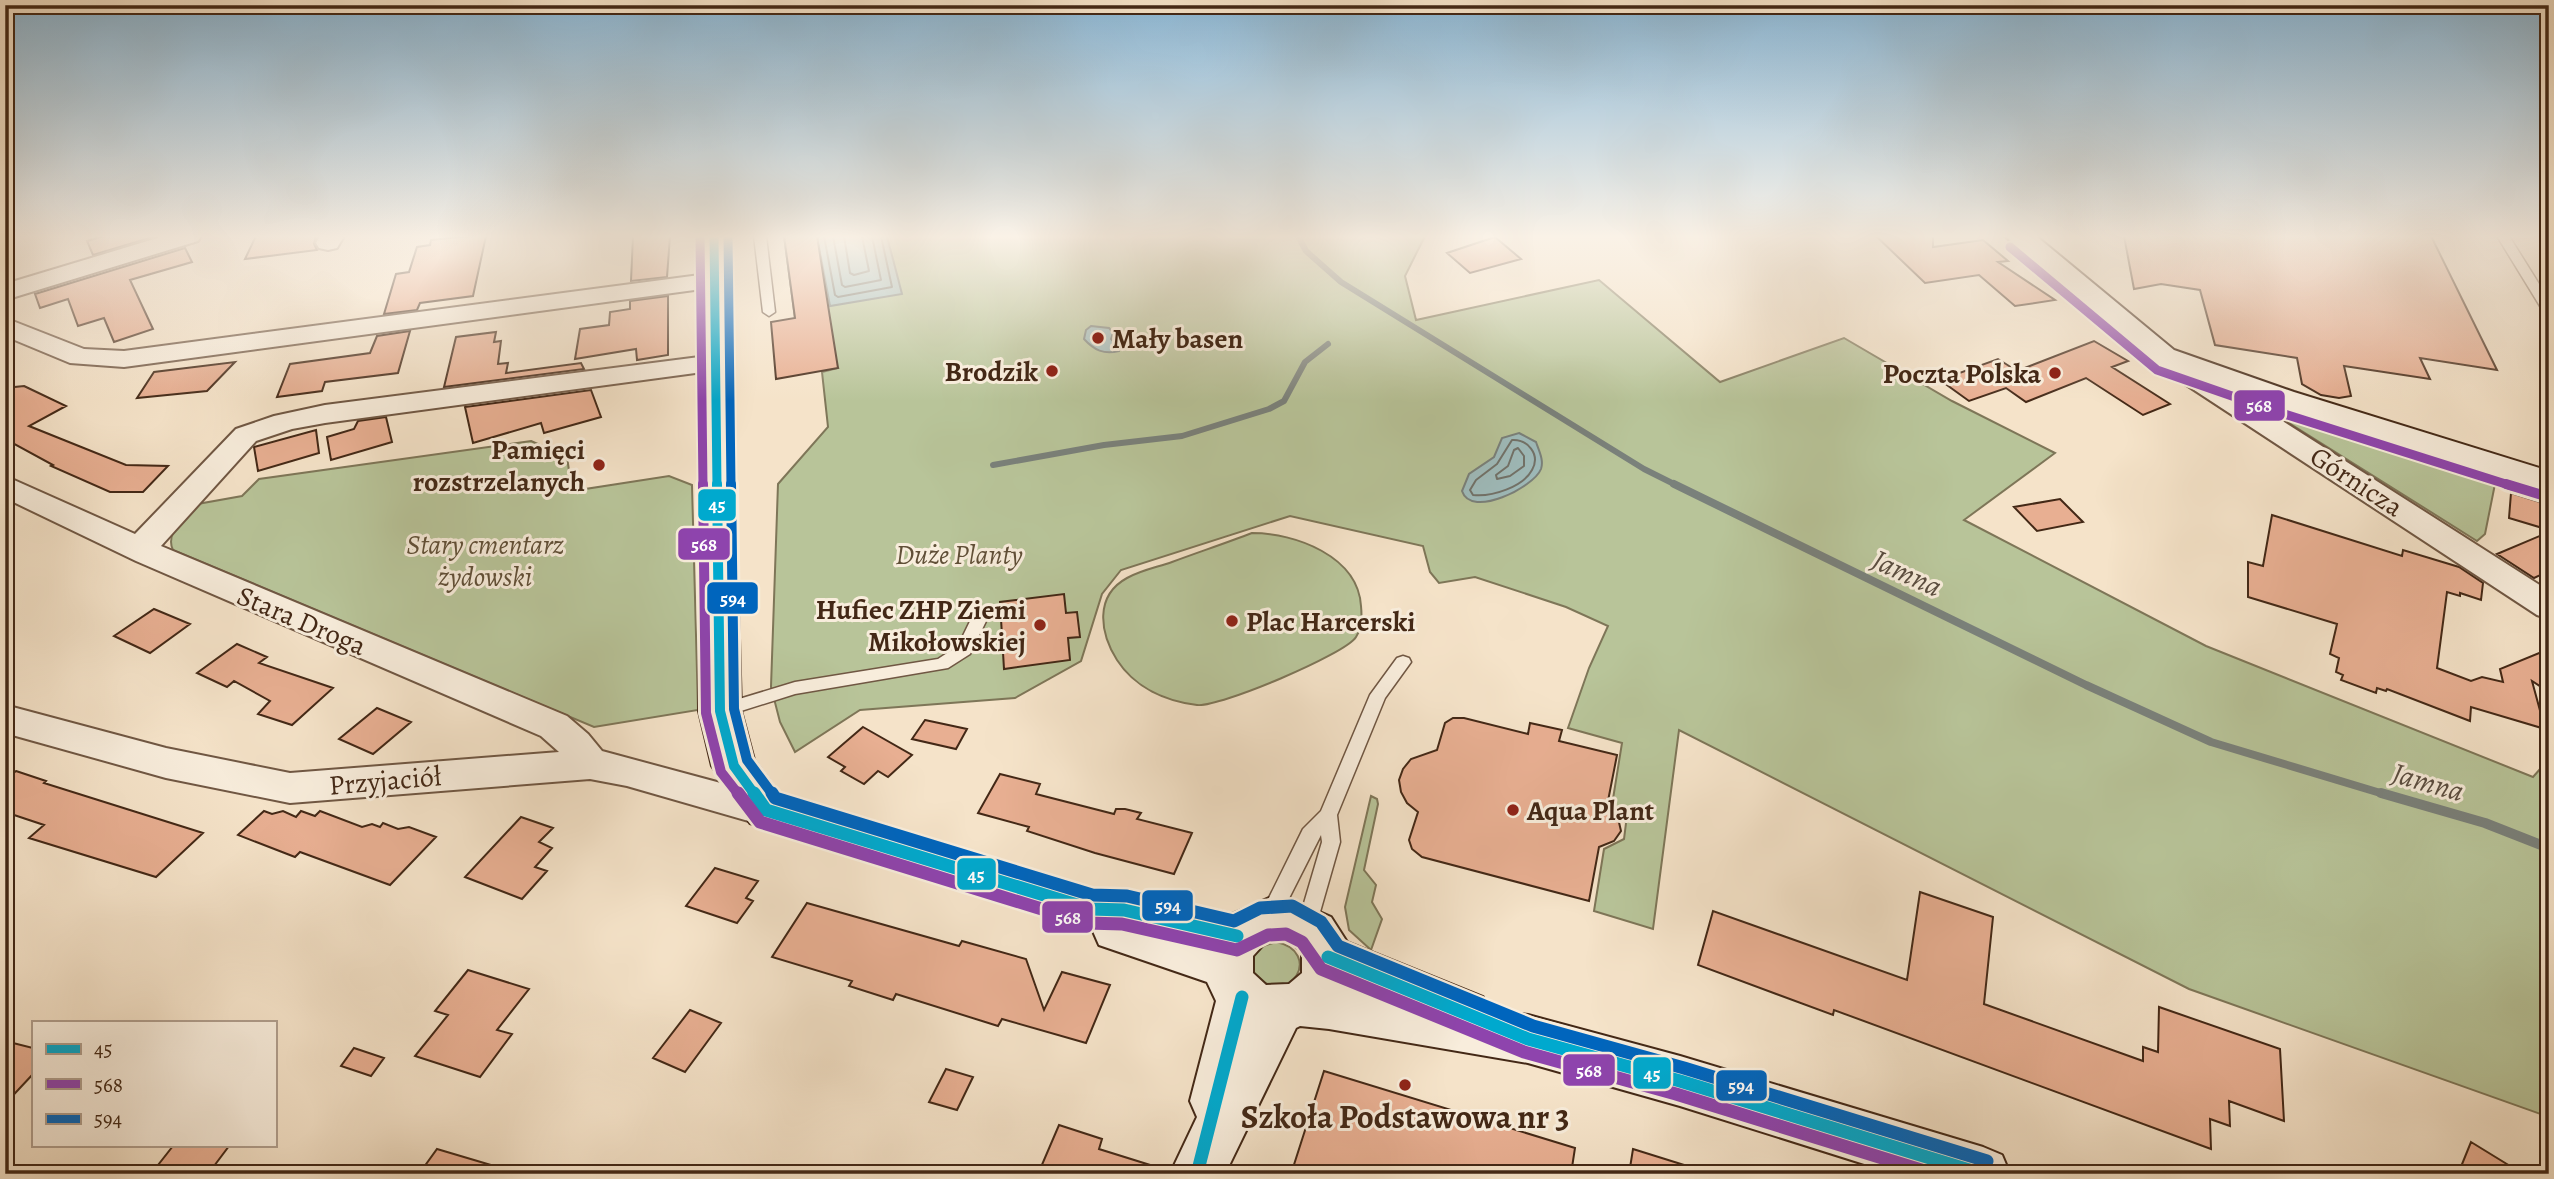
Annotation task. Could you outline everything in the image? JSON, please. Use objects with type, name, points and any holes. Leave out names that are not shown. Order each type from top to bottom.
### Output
[{"type":"street","points":[[5,326],[80,357],[124,359],[639,291]]},
{"type":"street","points":[[715,291],[720,711],[734,766],[766,810],[1090,909],[1119,933],[1274,965],[1328,1006],[1528,1039],[1680,1081],[1983,1174]]},
{"type":"street","points":[[2084,291],[2163,357],[2282,399],[2549,483]]},
{"type":"street","name":"Górnicza","points":[[2163,357],[2549,607]]},
{"type":"street","points":[[140,549],[246,435],[267,426],[294,419],[450,397],[715,363]]},
{"type":"street","name":"Stara Droga","points":[[5,486],[140,549],[554,726],[575,744],[590,764]]},
{"type":"street","name":"Przyjaciół","points":[[5,719],[166,764],[290,788],[590,764],[627,771],[766,810]]},
{"type":"street","points":[[1197,1174],[1274,965]]},
{"type":"lane","points":[[767,291],[769,312]]},
{"type":"lane","points":[[2537,291],[2549,311]]},
{"type":"lane","points":[[720,711],[795,688],[942,664],[964,650],[982,613]]},
{"type":"lane","points":[[1274,965],[1310,834],[1328,815],[1378,695],[1403,662]]},
{"type":"lane","points":[[1274,965],[1331,842],[1328,815]]},
{"type":"green space","name":"Duże Planty","points":[[791,291],[1409,291],[1416,320],[1549,291],[1612,291],[1720,382],[1844,338],[1952,401],[2055,453],[1964,520],[2206,646],[2533,777],[2549,759],[2549,1117],[2189,989],[1679,730],[1653,929],[1594,911],[1604,849],[1624,839],[1626,823],[1612,805],[1622,743],[1568,728],[1589,668],[1608,626],[1566,607],[1475,577],[1439,583],[1430,572],[1423,546],[1290,516],[1121,570],[1102,594],[1081,661],[1015,698],[860,710],[795,752],[780,722],[771,687],[778,484],[828,427],[822,372],[838,368],[795,318]]},
{"type":"green space","points":[[2282,411],[2496,479],[2485,534],[2477,541],[2289,423],[2279,414]]},
{"type":"green space","name":"Stary cmentarz żydowski","points":[[531,441],[567,457],[572,491],[669,476],[692,485],[698,710],[594,727],[173,550],[171,544],[176,526],[192,505],[242,496],[259,479]]},
{"type":"green space","name":"Plac Harcerski","points":[[1252,533],[1287,537],[1322,551],[1337,561],[1349,574],[1357,589],[1361,618],[1356,637],[1347,645],[1307,667],[1209,704],[1197,705],[1152,692],[1124,670],[1111,649],[1103,616],[1109,595],[1116,586],[1132,575]]},
{"type":"green space","points":[[1371,796],[1377,799],[1378,804],[1364,870],[1376,885],[1372,902],[1382,919],[1371,950],[1349,930],[1345,907]]},
{"type":"green space","points":[[1276,942],[1290,947],[1298,956],[1300,966],[1290,983],[1279,986],[1266,984],[1252,974],[1251,959],[1260,947]]},
{"type":"water","points":[[827,291],[901,291],[902,294],[830,306]]},
{"type":"water","name":"Mały basen","points":[[1091,326],[1109,328],[1113,333],[1111,339],[1119,347],[1119,351],[1104,352],[1088,343],[1084,339],[1086,330]]},
{"type":"water","points":[[1519,433],[1536,442],[1542,462],[1536,476],[1502,497],[1477,502],[1468,499],[1462,491],[1469,474],[1494,457],[1502,438]]},
{"type":"building","points":[[45,291],[135,291],[153,329],[114,342],[104,318],[78,326],[68,299],[40,308],[35,294]]},
{"type":"building","points":[[391,291],[474,291],[473,296],[420,303],[417,310],[384,314]]},
{"type":"building","points":[[791,291],[826,291],[838,368],[776,379],[771,322],[795,318]]},
{"type":"building","points":[[1998,291],[2042,291],[2055,300],[2015,306]]},
{"type":"building","points":[[2200,291],[2458,291],[2497,370],[2420,358],[2430,379],[2344,366],[2351,396],[2339,398],[2321,395],[2302,384],[2297,358],[2215,345]]},
{"type":"building","points":[[668,296],[668,355],[637,360],[636,349],[575,359],[580,329],[609,325],[610,312],[630,309],[630,301]]},
{"type":"building","points":[[410,331],[398,373],[325,382],[322,391],[277,397],[290,364],[370,353],[377,336]]},
{"type":"building","points":[[496,332],[494,342],[501,341],[498,364],[508,363],[506,373],[581,363],[584,369],[444,387],[456,337]]},
{"type":"building","points":[[2094,341],[2128,361],[2112,367],[2170,404],[2143,415],[2086,378],[2026,402],[2006,388],[1969,401],[1940,380],[1998,359],[2017,371]]},
{"type":"building","points":[[235,362],[207,391],[137,398],[154,372]]},
{"type":"building","points":[[24,386],[66,406],[29,426],[126,465],[168,466],[143,492],[110,492],[51,466],[53,465],[5,439],[5,388]]},
{"type":"building","points":[[591,390],[601,417],[544,433],[541,423],[473,443],[465,407]]},
{"type":"building","points":[[386,417],[392,442],[331,460],[327,437],[354,429],[358,421]]},
{"type":"building","points":[[316,430],[319,453],[258,471],[254,447]]},
{"type":"building","points":[[2511,493],[2549,505],[2549,530],[2509,518]]},
{"type":"building","points":[[2060,499],[2083,522],[2037,531],[2014,507]]},
{"type":"building","points":[[2272,515],[2402,556],[2403,550],[2459,567],[2483,583],[2481,600],[2447,592],[2437,668],[2471,681],[2482,677],[2503,682],[2500,669],[2549,649],[2549,692],[2532,681],[2545,729],[2471,707],[2470,721],[2387,689],[2377,688],[2376,693],[2341,680],[2343,675],[2336,672],[2339,658],[2330,654],[2337,624],[2248,597],[2248,562],[2263,566]]},
{"type":"building","points":[[2549,532],[2549,571],[2534,578],[2497,554]]},
{"type":"building","name":"Hufiec ZHP Ziemi Mikołowskiej","points":[[1064,594],[1066,613],[1077,612],[1080,637],[1068,638],[1070,660],[1004,669],[1000,602]]},
{"type":"building","points":[[154,609],[190,624],[150,653],[114,636]]},
{"type":"building","points":[[237,644],[267,657],[259,663],[333,688],[292,725],[258,714],[270,701],[234,681],[227,687],[197,673]]},
{"type":"building","points":[[377,708],[411,722],[373,754],[339,739]]},
{"type":"building","name":"Aqua Plant","points":[[1453,718],[1464,718],[1528,734],[1530,723],[1562,730],[1559,741],[1617,755],[1607,806],[1618,818],[1621,831],[1614,841],[1599,847],[1589,901],[1422,857],[1412,849],[1409,840],[1418,812],[1407,803],[1399,780],[1411,759],[1437,750],[1445,723]]},
{"type":"building","points":[[925,720],[967,729],[956,749],[912,739]]},
{"type":"building","points":[[863,727],[912,755],[888,777],[878,771],[864,784],[841,771],[845,767],[828,757]]},
{"type":"building","points":[[16,771],[46,781],[44,783],[203,833],[156,877],[29,838],[44,825],[5,812],[5,780]]},
{"type":"building","points":[[1000,774],[1040,784],[1036,794],[1114,814],[1116,809],[1141,813],[1137,819],[1192,833],[1174,874],[1095,853],[1027,831],[1029,827],[978,813]]},
{"type":"building","points":[[264,811],[272,814],[283,811],[296,817],[301,811],[315,816],[320,811],[362,827],[372,824],[380,827],[383,823],[398,829],[409,827],[436,837],[390,885],[300,852],[295,857],[238,835]]},
{"type":"building","points":[[521,817],[553,828],[539,842],[552,848],[535,867],[547,871],[522,899],[465,877]]},
{"type":"building","points":[[715,868],[758,881],[746,898],[753,901],[737,923],[686,906]]},
{"type":"building","points":[[1920,892],[1993,917],[1984,1004],[2143,1061],[2143,1047],[2158,1052],[2159,1007],[2280,1049],[2284,1121],[2229,1101],[2230,1126],[2210,1119],[2211,1149],[1834,1010],[1833,1015],[1698,965],[1713,911],[1907,980]]},
{"type":"building","points":[[807,903],[959,946],[962,941],[1026,959],[1044,1010],[1062,972],[1110,985],[1086,1043],[1002,1019],[998,1026],[896,994],[893,1000],[849,986],[852,981],[772,957]]},
{"type":"building","points":[[468,970],[529,989],[497,1030],[512,1034],[480,1077],[415,1056],[448,1015],[435,1011]]},
{"type":"building","points":[[690,1010],[721,1023],[685,1072],[653,1058]]},
{"type":"building","points":[[5,1041],[32,1048],[32,1075],[5,1104]]},
{"type":"building","points":[[354,1048],[384,1058],[371,1076],[341,1066]]},
{"type":"building","points":[[946,1069],[973,1077],[957,1110],[929,1102]]},
{"type":"building","points":[[1324,1071],[1575,1148],[1571,1174],[1291,1174]]},
{"type":"building","points":[[1059,1125],[1102,1139],[1099,1149],[1163,1169],[1162,1174],[1038,1174]]},
{"type":"building","points":[[2471,1142],[2523,1174],[2458,1174]]},
{"type":"building","points":[[171,1148],[228,1148],[208,1174],[151,1174]]},
{"type":"building","points":[[437,1149],[501,1168],[500,1174],[419,1174]]},
{"type":"building","points":[[1633,1149],[1697,1169],[1697,1174],[1629,1174]]},
{"type":"waterway","name":"Jamna","points":[[1356,291],[1644,469],[1674,484]]},
{"type":"waterway","points":[[993,465],[1104,445],[1182,436],[1269,409],[1284,401],[1305,362],[1328,344]]},
{"type":"waterway","name":"Jamna","points":[[1674,484],[2086,685],[2211,742],[2387,795]]},
{"type":"waterway","name":"Jamna","points":[[1674,484],[1678,486]]},
{"type":"waterway","name":"Jamna","points":[[2381,793],[2485,823],[2549,848]]},
{"type":"transit line","name":"568","points":[[701,291],[706,713],[721,772],[760,822],[1087,923],[1122,924],[1237,950],[1268,935],[1286,934],[1302,942],[1321,969],[1524,1052],[1676,1094],[1934,1174]]},
{"type":"transit line","name":"45","points":[[715,291],[720,711],[734,766],[766,810],[1090,909],[1124,910],[1237,936]]},
{"type":"transit line","name":"594","points":[[729,291],[734,709],[747,760],[775,798],[1092,895],[1127,896],[1234,921],[1260,908],[1292,906],[1321,922],[1338,946],[1533,1026],[1684,1068],[1987,1161]]},
{"type":"transit line","name":"568","points":[[2063,291],[2157,370],[2278,412],[2545,496]]},
{"type":"transit line","name":"45","points":[[1328,957],[1528,1039],[1680,1081],[1982,1174]]},
{"type":"transit line","name":"45","points":[[1197,1174],[1242,997]]},
{"type":"place","name":"Mały basen","points":[[1098,338]]},
{"type":"place","name":"Brodzik","points":[[1052,371]]},
{"type":"place","name":"Poczta Polska","points":[[2055,373]]},
{"type":"place","name":"Pamięci rozstrzelanych","points":[[599,465]]},
{"type":"place","name":"Plac Harcerski","points":[[1232,621]]},
{"type":"place","name":"Hufiec ZHP Ziemi Mikołowskiej","points":[[1040,625]]},
{"type":"place","name":"Aqua Plant","points":[[1513,810]]},
{"type":"place","name":"Szkoła Podstawowa nr 3","points":[[1405,1085]]}]
